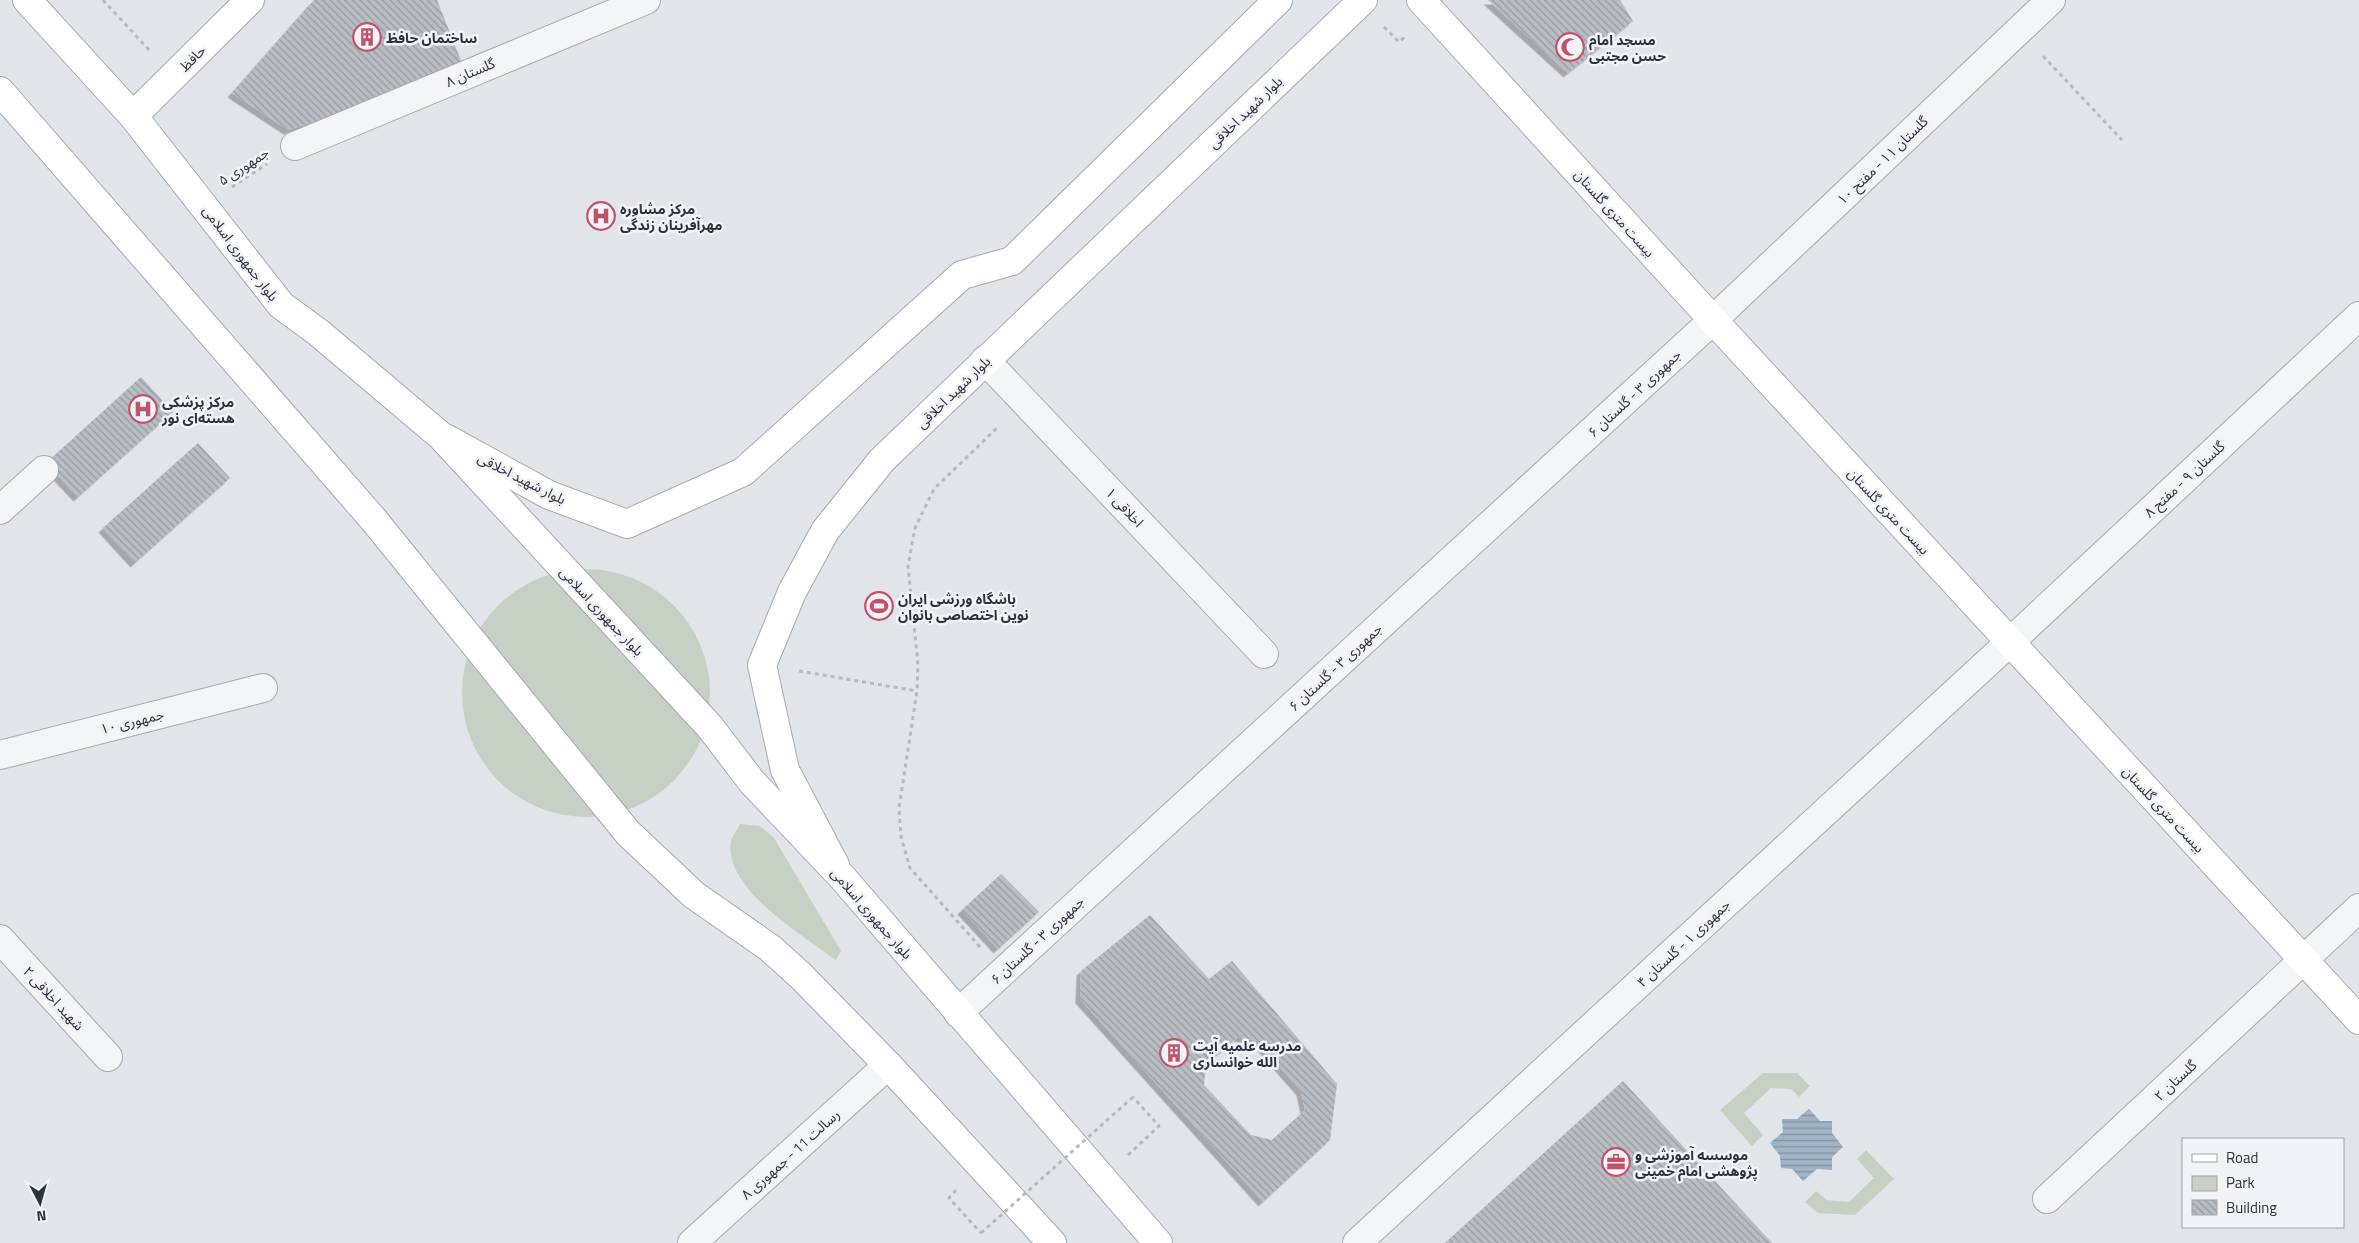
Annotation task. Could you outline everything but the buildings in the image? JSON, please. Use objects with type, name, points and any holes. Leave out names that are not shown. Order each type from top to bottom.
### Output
[{"type":"main road","name":"بلوار جمهوری اسلامی","points":[[27,0],[133,116],[281,305],[319,333],[441,436],[710,727],[752,782],[842,877],[1158,1243]]},
{"type":"main road","name":"حافظ","points":[[133,116],[250,0]]},
{"type":"main road","name":"بلوار شهید اخلاقی","points":[[441,436],[548,495],[628,524],[743,472],[962,275],[1012,261],[1278,0]]},
{"type":"main road","name":"بلوار شهید اخلاقی","points":[[762,664],[792,592],[825,530],[882,460],[1362,0]]},
{"type":"main road","name":"بیست متری گلستان","points":[[1421,0],[1713,320],[2359,1020]]},
{"type":"main road","points":[[0,91],[373,519],[628,833],[694,895],[770,948],[801,976],[888,1065],[1052,1243]]},
{"type":"main road","points":[[762,664],[785,770],[842,877]]},
{"type":"street","name":"گلستان ۸","points":[[295,146],[646,0]]},
{"type":"street","name":"گلستان ۱۱ - مفتح ۱۰","points":[[1713,320],[2051,0]]},
{"type":"street","name":"گلستان ۹ - مفتح ۸","points":[[2010,642],[2359,316]]},
{"type":"street","name":"جمهوری ۳ - گلستان ۶","points":[[958,1013],[1713,320]]},
{"type":"street","name":"اخلاقی ۱","points":[[986,360],[1264,654]]},
{"type":"street","points":[[0,510],[44,470]]},
{"type":"street","name":"جمهوری ۱ - گلستان ۴","points":[[1356,1243],[2010,642]]},
{"type":"street","name":"جمهوری ۱۰","points":[[0,755],[263,688]]},
{"type":"street","name":"گلستان ۲","points":[[2047,1199],[2359,908]]},
{"type":"street","name":"شهید اخلاقی ۲","points":[[0,939],[108,1057]]},
{"type":"street","name":"رسالت 11 - جمهوری ۸","points":[[692,1243],[888,1065]]},
{"type":"path","points":[[103,0],[173,76]]},
{"type":"path","points":[[2019,30],[2122,140]]},
{"type":"path","name":"جمهوری ۵","points":[[204,205],[295,146]]},
{"type":"path","points":[[1002,972],[910,868],[901,837],[899,808],[917,691],[918,665],[908,566],[915,528],[934,489],[1024,401]]},
{"type":"path","points":[[762,664],[917,691]]},
{"type":"path","points":[[949,1198],[981,1233],[1133,1097],[1159,1126],[1102,1179]]},
{"type":"green space","points":[[586,569],[622,575],[644,584],[664,597],[682,615],[695,635],[704,657],[710,693],[704,729],[695,751],[682,771],[664,789],[644,802],[622,811],[586,817],[550,811],[528,802],[508,789],[490,771],[477,751],[468,729],[462,693],[468,657],[477,635],[490,615],[508,597],[528,584],[550,575]]},
{"type":"green space","points":[[740,824],[760,826],[774,838],[841,951],[836,960],[769,910],[752,893],[740,876],[732,859],[731,841]]},
{"type":"green space","points":[[1763,1073],[1797,1073],[1810,1086],[1799,1097],[1791,1089],[1771,1088],[1744,1113],[1763,1135],[1752,1146],[1720,1110]]},
{"type":"green space","points":[[1866,1150],[1894,1179],[1855,1215],[1818,1213],[1805,1202],[1816,1191],[1827,1200],[1849,1202],[1874,1178],[1857,1159]]},
{"type":"water","points":[[1809,1109],[1820,1121],[1832,1121],[1832,1133],[1843,1147],[1832,1157],[1832,1170],[1817,1169],[1803,1181],[1792,1169],[1781,1168],[1780,1156],[1770,1143],[1783,1132],[1782,1119],[1797,1119]]},
{"type":"place","name":"ساختمان حافظ","points":[[367,37]]},
{"type":"place","name":"مسجد امام حسن مجتبی","points":[[1570,47]]},
{"type":"place","name":"مرکز مشاوره مهرآفرینان زندگی","points":[[601,216]]},
{"type":"place","name":"مرکز پزشکی هسته‌ای نور","points":[[143,409]]},
{"type":"place","name":"باشگاه ورزشی ایران نوین اختصاصی بانوان","points":[[879,606]]},
{"type":"place","name":"مدرسه علمیه آیت الله خوانساری","points":[[1174,1053]]},
{"type":"place","name":"موسسه آموزشی و پژوهشی امام خمینی","points":[[1616,1162]]}]
